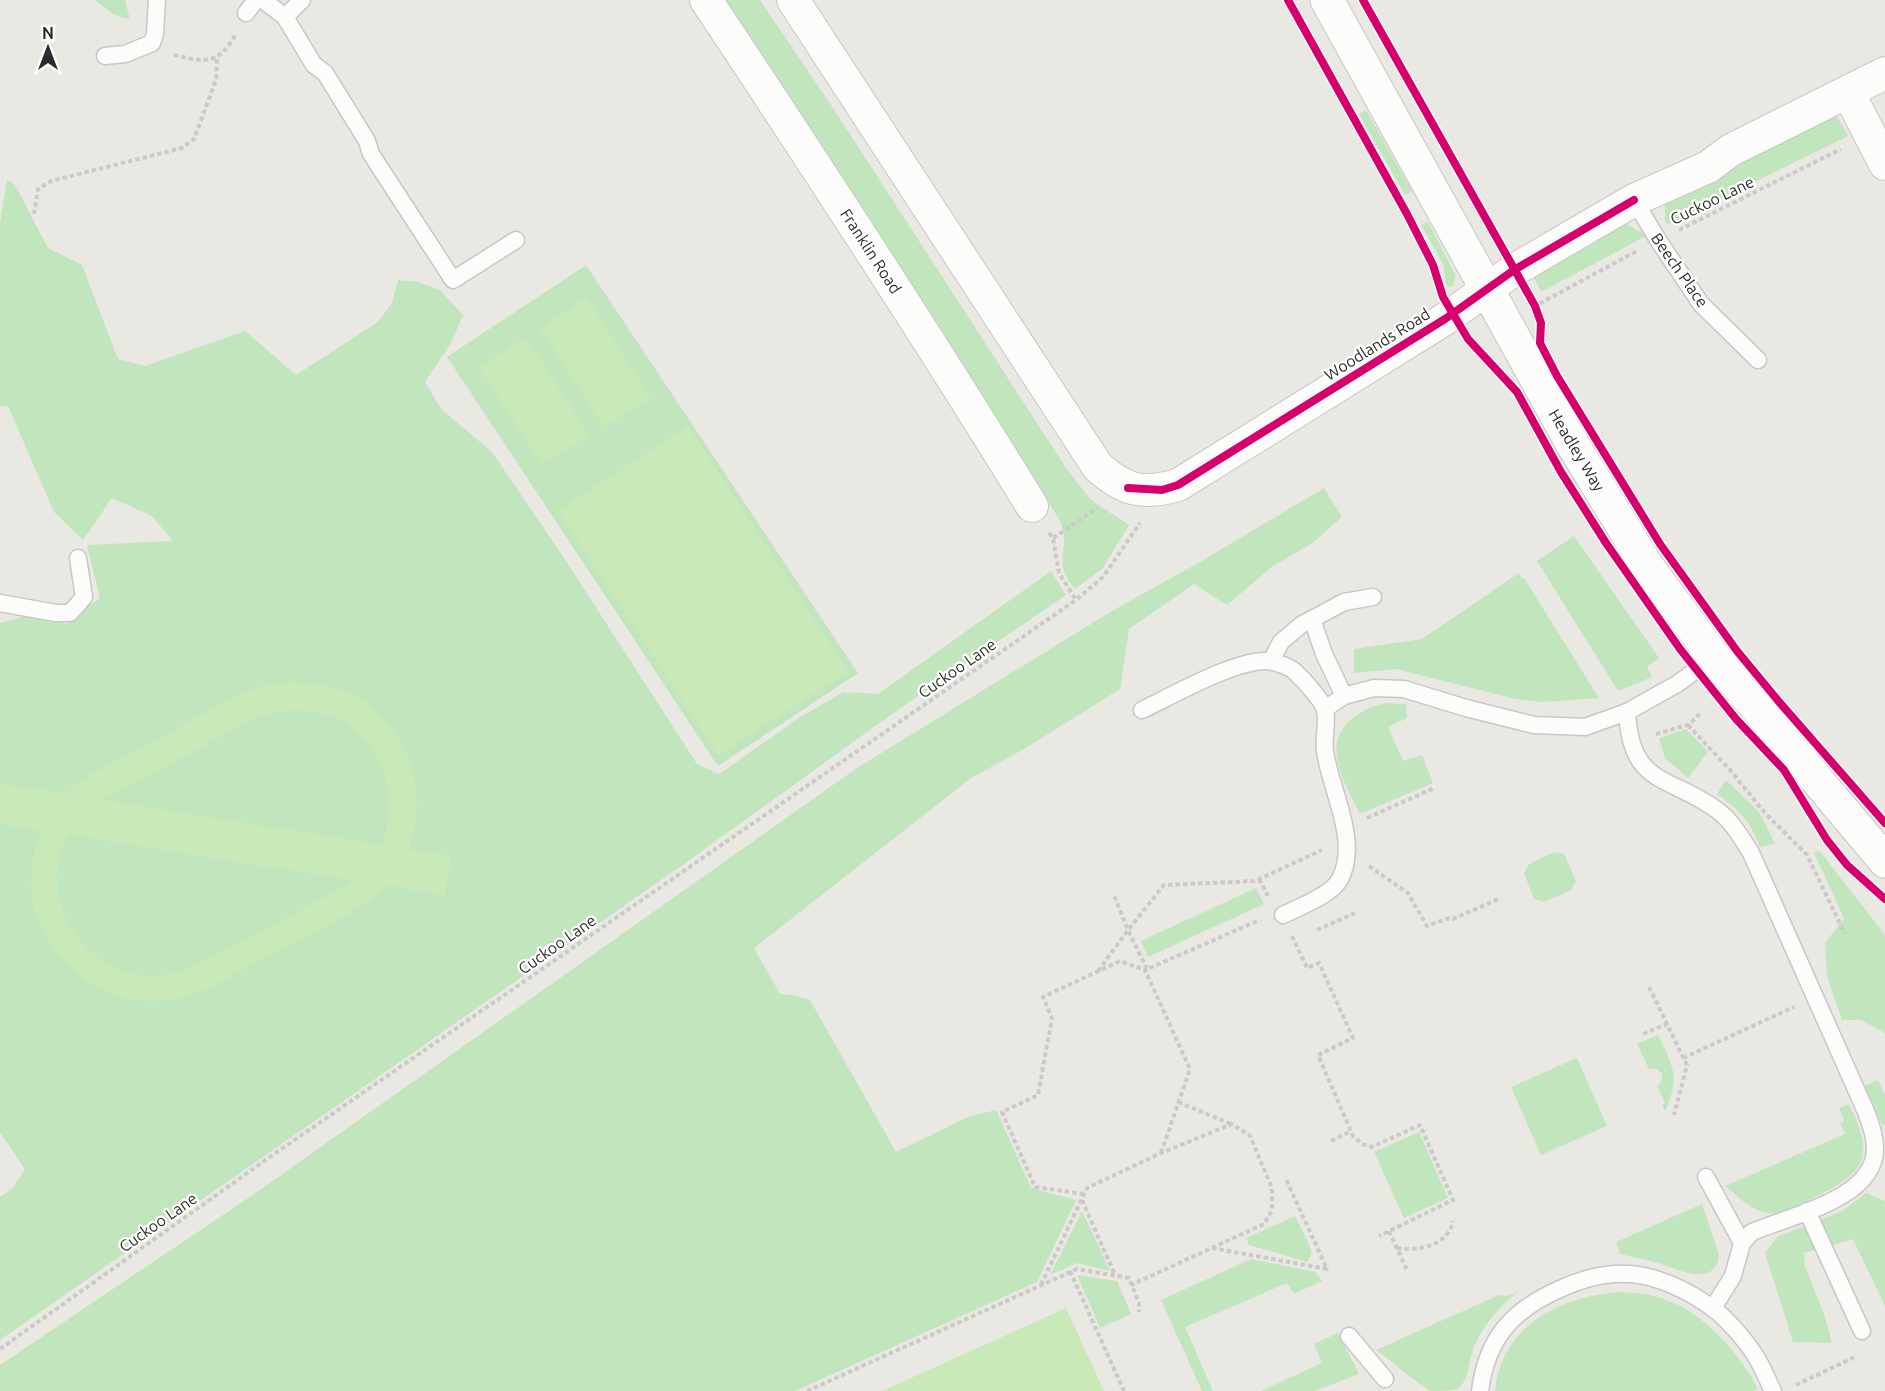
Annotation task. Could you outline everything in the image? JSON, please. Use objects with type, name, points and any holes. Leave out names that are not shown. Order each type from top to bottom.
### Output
[{"type":"main road","name":"Headley Way","points":[[1327,0],[1573,445],[1647,566],[1714,657],[1885,861]]},
{"type":"street","name":"Franklin Road","points":[[706,0],[807,152],[1032,506]]},
{"type":"street","points":[[793,0],[1098,467],[1112,479],[1128,488]]},
{"type":"street","name":"Woodlands Road","points":[[1128,488],[1162,490],[1178,485],[1486,291],[1514,270],[1634,200],[1708,167],[1731,150],[1885,73]]},
{"type":"street","points":[[1848,92],[1885,164]]},
{"type":"lane","points":[[105,56],[125,54],[152,43],[155,34],[157,0]]},
{"type":"lane","points":[[263,0],[285,17],[314,65],[325,73],[367,141],[371,154],[453,279],[516,240]]},
{"type":"lane","points":[[285,17],[302,0]]},
{"type":"lane","name":"Beech Place","points":[[1634,200],[1701,304],[1758,360]]},
{"type":"lane","points":[[0,603],[56,613],[70,613],[84,597],[78,558]]},
{"type":"lane","points":[[1271,661],[1281,642],[1301,625],[1344,602],[1373,597]]},
{"type":"lane","points":[[1312,619],[1324,654],[1344,696]]},
{"type":"lane","points":[[1325,709],[1344,696],[1374,688],[1404,689],[1534,725],[1585,727],[1627,712],[1677,684],[1714,657]]},
{"type":"lane","points":[[1142,710],[1237,667],[1256,661],[1271,661],[1293,670],[1311,689],[1325,709],[1325,748],[1328,770],[1338,797],[1346,853],[1340,879],[1333,890],[1283,915]]},
{"type":"lane","points":[[1627,712],[1628,731],[1643,767],[1655,777],[1718,811],[1737,829],[1751,853],[1866,1113],[1875,1149],[1871,1166],[1861,1182],[1843,1196],[1752,1232],[1742,1243],[1732,1276],[1713,1308]]},
{"type":"lane","points":[[1706,1177],[1742,1243]]},
{"type":"lane","points":[[1807,1211],[1862,1331]]},
{"type":"lane","points":[[1480,1391],[1485,1362],[1496,1339],[1513,1318],[1537,1299],[1596,1275],[1643,1276],[1687,1292],[1713,1308],[1758,1360],[1773,1391]]},
{"type":"lane","points":[[1350,1336],[1385,1379]]},
{"type":"path","points":[[141,48],[201,61],[217,57],[228,48],[251,6]]},
{"type":"path","points":[[34,214],[38,189],[51,181],[182,148],[194,140],[216,80],[217,57]]},
{"type":"path","points":[[1514,270],[1531,308],[1538,315]]},
{"type":"path","points":[[1076,600],[1059,573],[1053,538],[1128,488]]},
{"type":"path","points":[[1632,740],[1688,725],[1702,712]]},
{"type":"path","points":[[1688,725],[1764,812],[1807,855],[1845,934]]},
{"type":"path","points":[[1343,826],[1434,788]]},
{"type":"path","points":[[1259,879],[1269,899]]},
{"type":"path","points":[[1097,972],[1128,930],[1114,895]]},
{"type":"path","points":[[1315,931],[1355,913]]},
{"type":"path","points":[[1082,1197],[1035,1187],[1002,1112],[1038,1095],[1052,1018],[1043,997],[1120,961],[1146,969],[1258,920],[1283,915],[1306,968],[1319,963],[1353,1038],[1318,1055],[1351,1131],[1362,1144],[1372,1147],[1420,1125],[1454,1200],[1379,1236]]},
{"type":"path","points":[[1294,940],[1304,936]]},
{"type":"path","points":[[1136,946],[1190,1069],[1161,1153]]},
{"type":"path","points":[[1649,987],[1687,1065],[1674,1115]]},
{"type":"path","points":[[1683,1058],[1815,998]]},
{"type":"path","points":[[1643,1034],[1667,1024]]},
{"type":"path","points":[[1131,1285],[1264,1224],[1272,1210],[1272,1188],[1250,1136],[1232,1124],[1178,1102]]},
{"type":"path","points":[[1041,1284],[1087,1188],[1161,1153],[1232,1124]]},
{"type":"path","points":[[1331,1141],[1351,1131]]},
{"type":"path","points":[[1211,1248],[1327,1269],[1285,1177]]},
{"type":"path","points":[[1082,1197],[1116,1276]]},
{"type":"path","points":[[1396,1248],[1420,1249],[1443,1240],[1451,1231],[1454,1221]]},
{"type":"path","points":[[1389,1231],[1407,1270]]},
{"type":"path","points":[[807,1391],[1077,1269],[1129,1278],[1139,1303],[1139,1312]]},
{"type":"path","points":[[1070,1271],[1124,1391]]},
{"type":"path","points":[[1796,1385],[1860,1355]]},
{"type":"green space","points":[[95,0],[125,0],[130,20],[113,14]]},
{"type":"green space","points":[[719,0],[760,0],[833,108],[1066,468],[1091,500],[1129,525],[1102,569],[1075,589],[1064,572],[1064,541],[1059,519]]},
{"type":"green space","points":[[1366,110],[1412,191],[1405,195],[1359,114]]},
{"type":"green space","points":[[1835,113],[1848,136],[1670,224],[1665,222],[1665,206],[1668,200],[1697,187]]},
{"type":"green space","points":[[7,180],[15,185],[48,248],[82,265],[118,359],[145,366],[245,331],[296,375],[378,322],[392,303],[398,280],[418,282],[440,290],[463,315],[451,343],[425,382],[441,409],[492,452],[566,561],[697,764],[719,774],[799,718],[843,692],[878,694],[1051,571],[1066,595],[892,714],[684,864],[0,1340],[0,1197],[13,1188],[25,1169],[0,1133],[0,623],[29,615],[67,624],[84,608],[100,599],[87,545],[173,541],[152,516],[112,498],[83,540],[54,512],[8,406],[0,406],[0,223]]},
{"type":"green space","points":[[1428,222],[1456,276],[1453,286],[1449,287],[1446,284],[1443,264],[1421,225]]},
{"type":"green space","points":[[1616,223],[1629,225],[1646,236],[1541,292],[1532,273]]},
{"type":"green space","points":[[586,265],[858,673],[718,766],[447,357]]},
{"type":"green space","points":[[587,298],[651,398],[604,427],[540,328]]},
{"type":"green space","points":[[526,337],[589,435],[542,465],[479,367]]},
{"type":"green space","points":[[688,426],[848,671],[718,755],[558,511]]},
{"type":"green space","points":[[1324,488],[1342,517],[1311,544],[1273,566],[1227,605],[1194,584],[1129,629],[1120,689],[1024,749],[971,778],[754,948],[780,994],[810,1000],[896,1152],[968,1117],[996,1110],[1031,1188],[1076,1200],[1037,1282],[795,1391],[0,1391],[0,1365],[257,1192],[857,768],[1112,611]]},
{"type":"green space","points":[[1574,536],[1659,658],[1647,667],[1652,677],[1618,691],[1537,561]]},
{"type":"green space","points":[[1519,573],[1599,698],[1543,702],[1516,699],[1396,669],[1354,673],[1354,649],[1422,639]]},
{"type":"green space","points":[[290,682],[334,688],[363,701],[381,716],[396,734],[408,755],[414,778],[417,801],[415,825],[409,849],[451,856],[445,895],[386,885],[372,899],[350,913],[208,988],[178,998],[160,1001],[137,1000],[115,995],[95,986],[77,974],[61,958],[48,940],[38,920],[32,898],[31,872],[41,831],[0,824],[0,784],[66,794],[77,783],[99,770],[241,694],[265,685]],"holes":[[[292,710],[332,717],[350,726],[375,754],[383,770],[388,789],[387,827],[382,845],[102,800],[250,721],[270,713]],[[69,835],[352,880],[353,880],[339,890],[197,965],[167,974],[151,976],[135,974],[114,967],[95,955],[79,939],[67,921],[60,900],[57,878],[60,856]]]},
{"type":"green space","points":[[1386,703],[1406,704],[1407,718],[1388,727],[1403,761],[1422,755],[1433,783],[1360,814],[1341,772],[1337,742],[1346,724],[1354,717],[1374,706]]},
{"type":"green space","points":[[1686,729],[1708,752],[1688,778],[1665,758],[1659,738]]},
{"type":"green space","points":[[1726,780],[1760,813],[1775,844],[1760,847],[1743,817],[1717,794]]},
{"type":"green space","points":[[1819,850],[1885,935],[1885,1033],[1861,1020],[1842,1020],[1827,976],[1825,943],[1844,918],[1814,853]]},
{"type":"green space","points":[[1554,852],[1564,854],[1576,881],[1571,890],[1544,902],[1534,899],[1524,873],[1529,864]]},
{"type":"green space","points":[[1256,888],[1264,904],[1148,957],[1141,941]]},
{"type":"green space","points":[[1658,1035],[1671,1064],[1674,1080],[1665,1111],[1662,1105],[1665,1103],[1657,1086],[1662,1081],[1662,1074],[1657,1069],[1649,1069],[1637,1044]]},
{"type":"green space","points":[[1577,1058],[1607,1126],[1541,1155],[1511,1087]]},
{"type":"green space","points":[[1878,1080],[1885,1095],[1885,1124],[1882,1125],[1865,1086]]},
{"type":"green space","points":[[1849,1104],[1858,1123],[1863,1153],[1860,1164],[1843,1182],[1795,1207],[1773,1214],[1755,1209],[1725,1186],[1845,1134],[1840,1123],[1844,1121],[1839,1108]]},
{"type":"green space","points":[[1419,1132],[1448,1198],[1404,1218],[1374,1152]]},
{"type":"green space","points":[[1866,1193],[1885,1201],[1885,1306],[1853,1239],[1804,1253],[1805,1266],[1825,1317],[1832,1343],[1793,1342],[1765,1253],[1777,1237],[1842,1211]]},
{"type":"green space","points":[[1702,1204],[1719,1255],[1711,1271],[1696,1274],[1620,1254],[1616,1242]]},
{"type":"green space","points":[[1082,1211],[1110,1271],[1077,1263],[1050,1275]]},
{"type":"green space","points":[[1295,1216],[1312,1251],[1308,1262],[1249,1245],[1246,1238]]},
{"type":"green space","points":[[1251,1259],[1316,1272],[1322,1281],[1294,1294],[1287,1283],[1185,1327],[1213,1391],[1202,1391],[1161,1300]]},
{"type":"green space","points":[[1077,1275],[1117,1281],[1131,1314],[1100,1328]]},
{"type":"green space","points":[[1518,1292],[1504,1304],[1486,1326],[1476,1342],[1465,1380],[1457,1389],[1432,1391],[1427,1389],[1376,1350],[1499,1295],[1507,1296]]},
{"type":"green space","points":[[1622,1292],[1659,1297],[1693,1314],[1719,1335],[1741,1361],[1758,1389],[1753,1391],[1495,1391],[1500,1368],[1509,1348],[1522,1331],[1557,1307],[1578,1300]]},
{"type":"green space","points":[[1066,1308],[1104,1391],[882,1391]]},
{"type":"green space","points":[[1338,1333],[1359,1374],[1315,1391],[1261,1391],[1322,1363],[1314,1344]]},
{"type":"cycle path","points":[[1288,0],[1407,214],[1433,265],[1443,297],[1468,339],[1517,392],[1561,472],[1606,543],[1680,649],[1736,719],[1784,770],[1827,840],[1847,865],[1885,899]]},
{"type":"cycle path","points":[[1363,0],[1535,306],[1541,323],[1540,343],[1557,376],[1660,544],[1737,651],[1885,823]]},
{"type":"cycle path","points":[[1128,488],[1162,490],[1178,485],[1445,319],[1514,270],[1634,200]]}]
